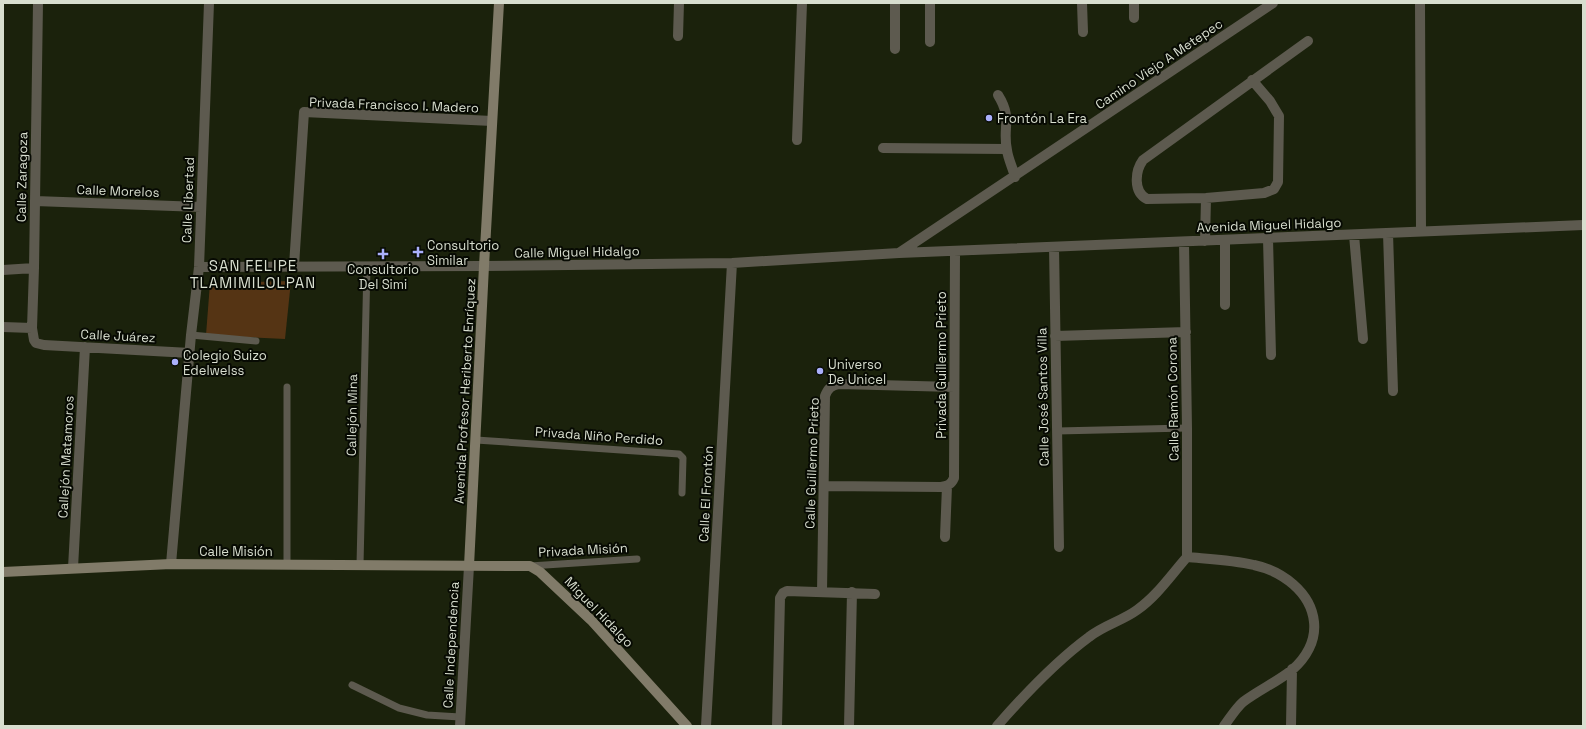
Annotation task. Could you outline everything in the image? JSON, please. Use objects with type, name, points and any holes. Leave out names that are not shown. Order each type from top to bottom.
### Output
[{"type":"main road","name":"Avenida Profesor Heriberto Enríquez","points":[[469,566],[499,3]]},
{"type":"main road","name":"Calle Misión","points":[[3,572],[171,564],[469,566]]},
{"type":"main road","points":[[469,566],[530,566]]},
{"type":"main road","name":"Miguel Hidalgo","points":[[530,566],[540,572],[591,620],[687,726]]},
{"type":"street","name":"Calle Zaragoza","points":[[38,3],[32,328],[36,343],[44,345]]},
{"type":"street","name":"Calle Libertad","points":[[171,564],[191,335],[199,266],[209,3]]},
{"type":"street","points":[[678,36],[679,3]]},
{"type":"street","points":[[797,140],[802,3]]},
{"type":"street","points":[[895,3],[895,49]]},
{"type":"street","points":[[930,3],[930,42]]},
{"type":"street","points":[[1082,3],[1083,32]]},
{"type":"street","points":[[1134,3],[1134,18]]},
{"type":"street","name":"Camino Viejo A Metepec","points":[[899,253],[1015,177],[1273,3]]},
{"type":"street","points":[[1420,3],[1420,231]]},
{"type":"street","points":[[1252,80],[1270,101],[1279,116],[1277,186],[1274,189],[1264,193],[1206,198],[1147,199],[1140,193],[1136,174],[1138,166],[1149,154],[1252,80],[1308,41]]},
{"type":"street","points":[[998,95],[1006,113],[1006,149],[1015,177]]},
{"type":"street","name":"Privada Francisco I. Madero","points":[[294,266],[304,112],[492,121]]},
{"type":"street","points":[[883,148],[1006,149]]},
{"type":"street","points":[[1205,241],[1206,198]]},
{"type":"street","name":"Calle Morelos","points":[[35,201],[201,207]]},
{"type":"street","name":"Avenida Miguel Hidalgo","points":[[956,252],[1583,225]]},
{"type":"street","points":[[1388,233],[1393,391]]},
{"type":"street","points":[[1354,235],[1363,339]]},
{"type":"street","points":[[1268,239],[1271,355]]},
{"type":"street","points":[[1224,241],[1225,305]]},
{"type":"street","name":"Calle Ramón Corona","points":[[1184,242],[1187,428],[1187,557]]},
{"type":"street","name":"Calle José Santos Villa","points":[[1054,247],[1059,547]]},
{"type":"street","name":"Calle Miguel Hidalgo","points":[[199,266],[484,266],[732,263],[899,253],[956,252]]},
{"type":"street","name":"Privada Guillermo Prieto","points":[[945,538],[950,482],[954,387],[956,252]]},
{"type":"street","name":"Calle El Frontón","points":[[706,726],[732,263]]},
{"type":"street","points":[[3,270],[34,268]]},
{"type":"street","points":[[3,328],[32,328]]},
{"type":"street","points":[[1055,336],[1186,332]]},
{"type":"street","name":"Calle Juárez","points":[[44,345],[190,353]]},
{"type":"street","name":"Callejón Matamoros","points":[[73,568],[85,347]]},
{"type":"street","name":"Calle Guillermo Prieto","points":[[822,592],[825,396],[827,391],[832,386],[839,384],[954,387]]},
{"type":"street","points":[[824,486],[950,482]]},
{"type":"street","points":[[997,726],[1038,682],[1075,648],[1101,629],[1136,611],[1151,599],[1187,557],[1254,565],[1275,573],[1291,582],[1302,593],[1313,612],[1315,629],[1312,643],[1292,669],[1242,703],[1224,726]]},
{"type":"street","name":"Calle Independencia","points":[[460,721],[469,566]]},
{"type":"street","points":[[777,726],[780,598],[783,593],[787,591],[852,592],[874,594]]},
{"type":"street","points":[[849,726],[852,592]]},
{"type":"street","points":[[1291,726],[1292,669]]},
{"type":"lane","name":"Callejón Mina","points":[[360,565],[367,266]]},
{"type":"lane","points":[[191,335],[256,341]]},
{"type":"lane","points":[[287,387],[287,564]]},
{"type":"lane","points":[[1057,432],[1187,428]]},
{"type":"lane","name":"Privada Niño Perdido","points":[[476,440],[679,454],[683,458],[682,493]]},
{"type":"lane","name":"Privada Misión","points":[[530,566],[637,559]]},
{"type":"lane","points":[[352,685],[399,708],[460,721]]},
{"type":"shaded area","points":[[291,281],[285,339],[206,335],[210,283]]},
{"type":"place","name":"Frontón La Era","points":[[989,118]]},
{"type":"place","name":"Consultorio Similar","points":[[418,252]]},
{"type":"place","name":"Consultorio Del Simi","points":[[383,254]]},
{"type":"place","name":"Colegio Suizo Edelwelss","points":[[175,362]]},
{"type":"place","name":"Universo De Unicel","points":[[820,371]]},
{"type":"district","name":"SAN FELIPE TLAMIMILOLPAN","points":[[253,274]]}]
